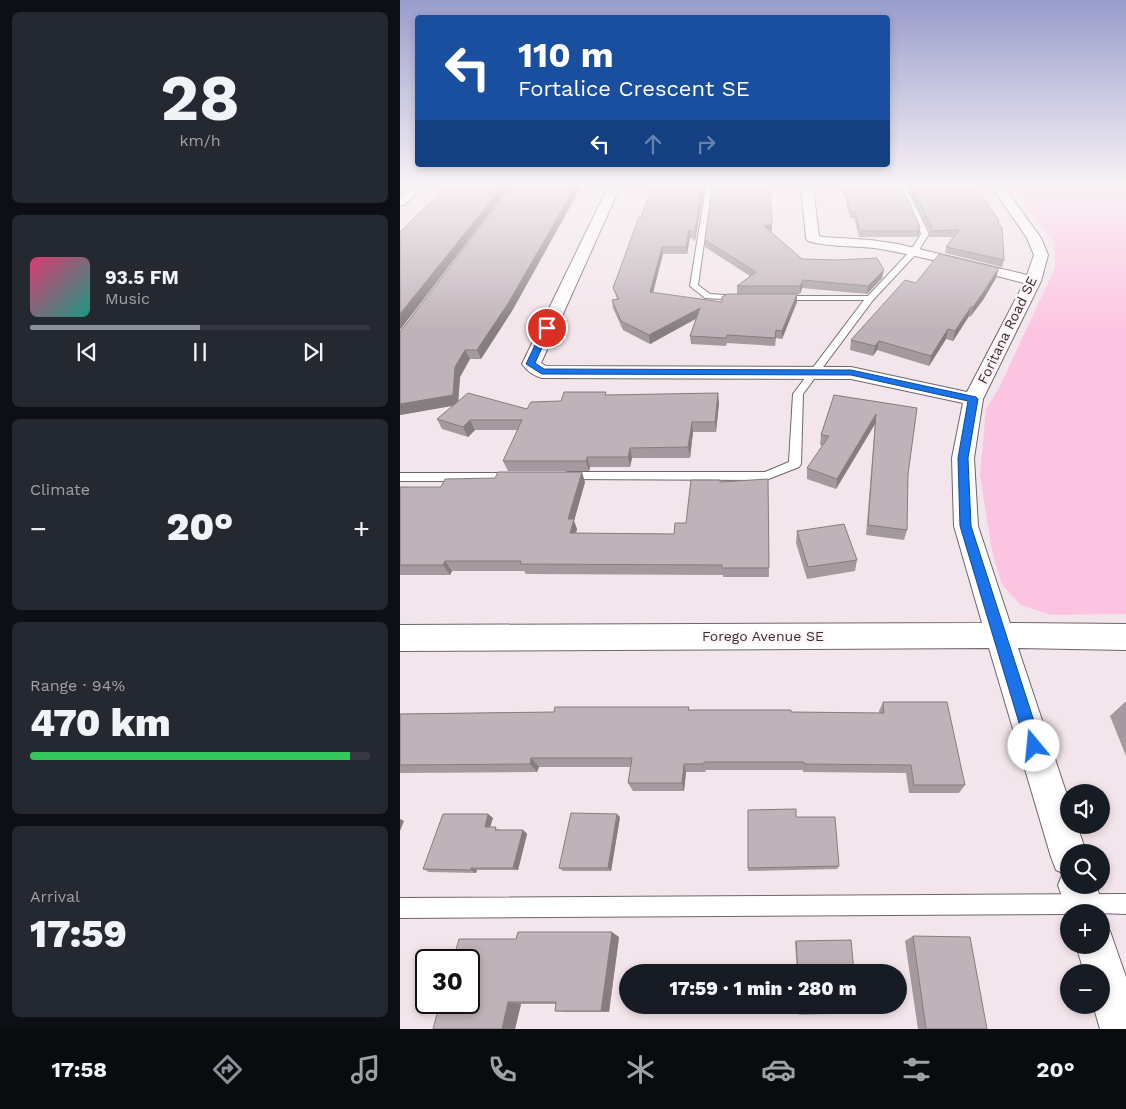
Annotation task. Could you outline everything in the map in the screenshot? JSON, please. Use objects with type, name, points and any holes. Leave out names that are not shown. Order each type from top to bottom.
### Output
[{"type":"street","points":[[591,235],[531,364],[542,372],[851,373],[973,399]]},
{"type":"street","points":[[813,235],[813,238],[825,242],[872,244],[914,251],[1033,281]]},
{"type":"street","name":"Foritana Road SE","points":[[1032,235],[1041,255],[1033,281],[973,399],[963,458],[966,526],[1065,844]]},
{"type":"street","name":"Forego Avenue SE","points":[[400,638],[999,635],[1126,637]]},
{"type":"street","points":[[1099,954],[1121,1029]]},
{"type":"lane","points":[[702,235],[694,286],[708,296],[750,298]]},
{"type":"lane","points":[[558,476],[766,476],[796,464],[798,394],[870,298],[914,251],[924,235]]},
{"type":"lane","points":[[770,298],[870,298]]},
{"type":"lane","points":[[400,477],[519,476]]},
{"type":"lane","points":[[400,908],[1082,900],[1126,904]]},
{"type":"shaded area","points":[[1048,235],[1126,235],[1126,614],[1051,615],[1021,605],[1002,585],[992,551],[980,475],[986,409],[999,388],[1055,268],[1055,244]]},
{"type":"building","points":[[400,235],[463,235],[400,314]]},
{"type":"building","points":[[474,235],[547,235],[509,302],[477,350],[465,350],[455,367],[453,395],[400,404],[400,332]]},
{"type":"building","points":[[632,235],[688,235],[686,247],[662,247],[650,292],[722,302],[722,297],[727,294],[797,294],[782,331],[776,330],[775,338],[727,335],[726,338],[690,336],[700,308],[649,335],[621,321],[612,300],[619,299],[613,288]]},
{"type":"building","points":[[706,235],[774,235],[802,259],[877,258],[884,270],[868,286],[803,280],[800,286],[737,286],[756,272],[705,240]]},
{"type":"building","points":[[955,235],[1002,235],[1004,260],[946,247]]},
{"type":"building","points":[[939,254],[999,268],[955,331],[948,329],[931,356],[879,341],[875,346],[851,340],[905,280],[916,283]]},
{"type":"building","points":[[564,392],[606,392],[605,395],[718,393],[715,422],[692,422],[688,447],[630,448],[628,457],[587,457],[586,461],[503,461],[522,420],[470,420],[463,427],[437,419],[468,393],[527,409],[531,402],[561,401]]},
{"type":"building","points":[[834,395],[917,408],[908,474],[907,530],[868,525],[876,414],[837,479],[807,468],[829,436],[821,435]]},
{"type":"building","points":[[498,472],[582,472],[568,519],[574,519],[570,533],[674,534],[675,523],[686,523],[691,480],[720,480],[720,482],[768,479],[769,568],[722,568],[722,565],[520,564],[521,561],[445,561],[443,565],[400,565],[400,487],[441,487],[445,479],[495,478]]},
{"type":"building","points":[[844,524],[857,560],[808,567],[797,531]]},
{"type":"building","points":[[883,702],[947,702],[965,785],[914,785],[911,765],[704,762],[704,764],[684,764],[682,783],[628,783],[632,758],[531,758],[530,764],[400,765],[400,714],[554,712],[555,707],[689,707],[688,710],[791,710],[791,712],[884,713]]},
{"type":"building","points":[[796,809],[796,817],[835,817],[839,866],[748,868],[748,810]]},
{"type":"building","points":[[571,813],[617,814],[608,868],[559,868]]},
{"type":"building","points":[[443,814],[488,814],[485,827],[496,827],[495,830],[523,830],[513,868],[471,868],[471,870],[423,869]]},
{"type":"building","points":[[518,932],[612,932],[601,1011],[555,1011],[556,1002],[508,1002],[502,1029],[433,1029],[437,1014],[480,1014],[480,949],[456,949],[459,939],[516,939]]},
{"type":"building","points":[[913,936],[970,937],[987,1029],[926,1029]]},
{"type":"building","points":[[851,940],[853,964],[797,964],[796,941]]},
{"type":"route","points":[[547,328],[531,364],[542,372],[851,373],[973,399],[963,458],[966,526],[1034,746]]}]
